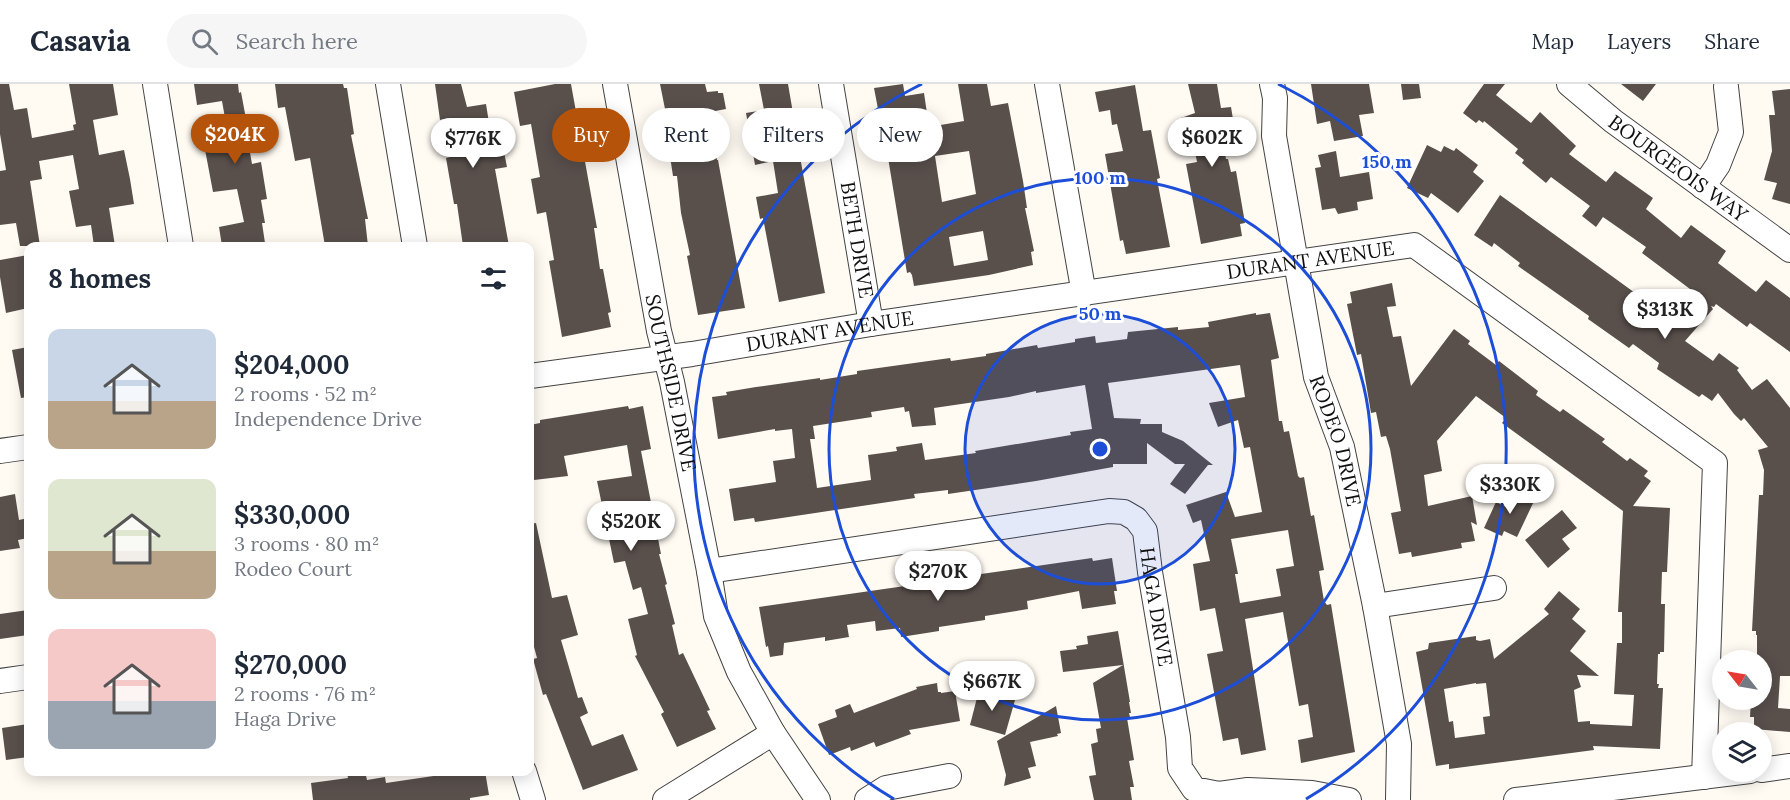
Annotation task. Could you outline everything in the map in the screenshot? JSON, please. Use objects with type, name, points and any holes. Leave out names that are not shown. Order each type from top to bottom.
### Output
[{"type":"street","points":[[155,84],[180,242]]},
{"type":"street","points":[[388,84],[414,242]]},
{"type":"street","name":"SOUTHSIDE DRIVE","points":[[615,84],[659,331],[709,571],[716,616],[739,672],[773,733],[818,800]]},
{"type":"street","name":"BETH DRIVE","points":[[831,84],[871,324]]},
{"type":"street","points":[[1047,84],[1084,294]]},
{"type":"street","name":"RODEO DRIVE","points":[[1272,84],[1275,98],[1274,136],[1316,378],[1342,447],[1375,606],[1399,744],[1398,800]]},
{"type":"street","name":"BOURGEOIS WAY","points":[[1569,84],[1613,121],[1790,250]]},
{"type":"street","points":[[1703,187],[1718,165],[1731,132],[1726,87]]},
{"type":"street","name":"DURANT AVENUE","points":[[534,375],[666,358],[871,324],[1414,245],[1715,463],[1704,777]]},
{"type":"street","points":[[0,451],[24,448]]},
{"type":"street","name":"HAGA DRIVE","points":[[709,571],[1109,511],[1124,512],[1136,519],[1145,531],[1178,737],[1180,768],[1194,789],[1219,794],[1248,790],[1312,793],[1349,800]]},
{"type":"street","points":[[1375,606],[1494,588]]},
{"type":"street","points":[[0,681],[24,678]]},
{"type":"street","points":[[665,800],[773,733]]},
{"type":"street","points":[[1772,768],[1790,766]]},
{"type":"street","points":[[526,776],[533,800]]},
{"type":"street","points":[[867,800],[886,788],[949,776]]},
{"type":"street","points":[[1515,800],[1712,776]]},
{"type":"building","points":[[0,84],[9,84],[14,110],[27,108],[32,138],[74,130],[73,125],[76,124],[69,84],[113,84],[118,115],[93,120],[99,155],[124,150],[130,179],[134,204],[109,208],[114,242],[93,242],[91,225],[76,227],[69,191],[79,189],[73,155],[39,161],[42,179],[30,181],[39,242],[24,242],[24,246],[20,246],[16,223],[0,225],[0,171],[6,170],[0,134]]},
{"type":"building","points":[[194,84],[238,84],[249,135],[247,136],[252,164],[261,162],[267,199],[261,200],[265,223],[262,223],[265,242],[221,242],[219,227],[244,222],[237,189],[213,192],[203,139],[228,135],[222,101],[197,105]]},
{"type":"building","points":[[275,84],[343,84],[344,88],[347,88],[354,134],[351,135],[368,219],[365,219],[368,242],[324,242],[310,158],[295,161],[285,107],[278,108]]},
{"type":"building","points":[[435,84],[461,84],[467,107],[486,104],[494,154],[504,152],[507,167],[495,169],[508,242],[462,242],[457,204],[454,204],[446,158],[450,157],[444,119],[440,120]]},
{"type":"building","points":[[555,84],[571,84],[575,108],[552,108],[552,162],[585,162],[597,228],[594,228],[600,269],[603,269],[611,312],[608,313],[611,327],[562,337],[549,261],[554,260],[546,212],[537,214],[531,179],[540,177],[531,124],[520,126],[514,92]]},
{"type":"building","points":[[660,84],[705,84],[707,92],[723,93],[726,108],[665,108]]},
{"type":"building","points":[[759,84],[788,84],[792,108],[764,108]]},
{"type":"building","points":[[903,84],[905,96],[924,93],[926,108],[878,108],[874,88]]},
{"type":"building","points":[[958,84],[987,84],[991,106],[1008,103],[1034,251],[1031,252],[1033,265],[989,275],[914,286],[912,275],[910,272],[907,273],[889,162],[936,162],[942,202],[976,194],[969,151],[943,155],[943,125],[964,121]],"holes":[[[983,231],[988,260],[954,266],[949,237]]]},
{"type":"building","points":[[1188,84],[1217,84],[1221,108],[1231,107],[1234,125],[1220,128],[1226,159],[1228,159],[1231,172],[1236,171],[1245,223],[1240,224],[1242,236],[1201,244],[1186,164],[1197,162],[1191,131],[1184,133],[1181,118],[1195,113]]},
{"type":"building","points":[[1311,84],[1369,84],[1374,113],[1359,115],[1363,136],[1334,141],[1330,121],[1317,124]]},
{"type":"building","points":[[1401,84],[1419,84],[1421,98],[1403,100]]},
{"type":"building","points":[[1484,84],[1505,84],[1496,95],[1531,123],[1540,112],[1576,146],[1569,154],[1606,182],[1615,171],[1653,198],[1646,209],[1681,238],[1691,225],[1726,251],[1718,263],[1756,292],[1766,280],[1790,298],[1790,352],[1750,323],[1747,327],[1716,304],[1714,307],[1711,306],[1713,309],[1685,341],[1713,361],[1719,353],[1739,368],[1737,370],[1752,390],[1767,379],[1790,408],[1790,676],[1780,676],[1778,708],[1790,709],[1790,732],[1772,730],[1772,722],[1754,722],[1754,717],[1750,717],[1750,710],[1772,710],[1772,650],[1757,650],[1756,631],[1752,631],[1759,495],[1763,495],[1764,470],[1758,450],[1768,447],[1744,418],[1741,421],[1734,414],[1718,393],[1712,401],[1702,394],[1699,397],[1657,369],[1659,363],[1633,344],[1629,348],[1588,319],[1589,316],[1518,266],[1520,263],[1494,243],[1492,247],[1474,235],[1500,195],[1671,319],[1694,292],[1642,253],[1646,247],[1603,217],[1596,227],[1582,216],[1590,206],[1551,177],[1546,183],[1522,163],[1524,160],[1515,153],[1518,149],[1484,121],[1483,123],[1479,120],[1476,123],[1463,113]]},
{"type":"building","points":[[1621,84],[1656,84],[1643,101]]},
{"type":"building","points":[[1135,85],[1143,131],[1151,130],[1160,178],[1157,179],[1170,247],[1126,254],[1123,240],[1120,241],[1105,154],[1123,151],[1117,124],[1112,125],[1110,110],[1099,112],[1095,92]]},
{"type":"building","points":[[1790,89],[1790,204],[1772,199],[1777,183],[1764,180],[1772,151],[1769,115],[1775,115],[1772,91]]},
{"type":"building","points":[[1427,145],[1441,152],[1444,146],[1454,151],[1456,148],[1478,165],[1473,172],[1484,181],[1458,213],[1431,193],[1428,198],[1407,188]]},
{"type":"building","points":[[1336,151],[1340,177],[1369,172],[1373,199],[1357,202],[1358,210],[1338,214],[1335,208],[1322,210],[1315,168],[1321,167],[1318,155]]},
{"type":"building","points":[[671,162],[718,162],[745,308],[698,315],[687,256],[690,255],[681,213],[677,176],[673,176]]},
{"type":"building","points":[[773,162],[801,162],[825,293],[779,302],[763,218],[760,219],[756,197],[778,193]]},
{"type":"building","points":[[24,256],[24,309],[6,313],[0,277],[0,260]]},
{"type":"building","points":[[1392,283],[1396,306],[1387,307],[1393,337],[1401,336],[1411,386],[1454,329],[1470,341],[1468,344],[1496,365],[1499,361],[1538,391],[1536,395],[1560,412],[1563,409],[1605,439],[1602,442],[1627,461],[1630,458],[1648,471],[1644,476],[1651,481],[1633,506],[1670,508],[1667,572],[1662,572],[1661,604],[1665,604],[1664,652],[1658,654],[1657,684],[1659,684],[1658,688],[1663,688],[1660,749],[1593,746],[1594,750],[1449,769],[1449,764],[1436,766],[1416,652],[1428,649],[1429,643],[1476,636],[1476,640],[1480,641],[1490,639],[1494,659],[1549,614],[1544,609],[1559,591],[1580,609],[1572,619],[1586,631],[1570,651],[1599,676],[1577,675],[1581,687],[1574,690],[1578,722],[1590,721],[1590,724],[1632,726],[1634,695],[1614,694],[1617,643],[1622,643],[1622,612],[1618,612],[1623,511],[1502,423],[1506,418],[1476,396],[1437,441],[1442,471],[1424,475],[1428,506],[1472,496],[1477,525],[1471,522],[1475,541],[1461,543],[1462,548],[1412,557],[1411,552],[1399,554],[1391,513],[1401,511],[1390,449],[1386,436],[1381,437],[1376,412],[1371,413],[1361,354],[1357,355],[1347,304],[1352,303],[1350,292]],"holes":[[[1486,683],[1490,716],[1483,717],[1485,734],[1455,738],[1453,721],[1449,722],[1444,689]]]},
{"type":"building","points":[[1256,313],[1256,315],[1270,313],[1279,358],[1271,360],[1279,421],[1282,421],[1284,432],[1289,431],[1298,476],[1304,477],[1311,516],[1314,515],[1324,570],[1319,571],[1324,601],[1327,605],[1331,604],[1355,752],[1301,763],[1298,740],[1313,737],[1308,704],[1299,706],[1283,612],[1245,619],[1266,750],[1241,755],[1238,738],[1223,741],[1207,654],[1223,651],[1215,608],[1200,611],[1193,564],[1210,561],[1201,520],[1193,523],[1186,505],[1226,492],[1235,517],[1262,512],[1250,447],[1244,448],[1238,420],[1218,427],[1209,403],[1245,397],[1240,365],[1108,383],[1114,418],[1141,419],[1140,424],[1162,424],[1162,432],[1183,441],[1213,465],[1208,465],[1185,494],[1170,484],[1185,464],[1175,464],[1147,443],[1147,464],[1113,464],[1113,467],[1036,481],[948,494],[948,490],[914,494],[915,498],[755,522],[754,518],[734,521],[729,489],[776,482],[773,461],[795,458],[792,429],[775,431],[775,429],[718,439],[712,397],[756,387],[820,378],[820,380],[857,374],[857,371],[950,358],[951,361],[986,356],[986,354],[1037,345],[1038,348],[1075,342],[1075,339],[1095,336],[1096,343],[1127,339],[1128,332],[1178,327],[1178,330],[1209,327],[1208,322]],"holes":[[[1085,385],[1092,429],[1070,432],[1071,435],[975,451],[976,453],[925,460],[922,443],[896,447],[897,451],[868,455],[871,480],[817,488],[810,439],[815,439],[813,426],[872,417],[871,412],[904,407],[905,412],[909,411],[912,427],[936,425],[934,408]],[[1288,530],[1294,566],[1276,569],[1281,596],[1240,603],[1235,574],[1238,574],[1231,539]]]},
{"type":"building","points":[[24,348],[24,398],[21,398],[12,350]]},
{"type":"building","points":[[628,406],[629,409],[643,406],[651,449],[641,451],[661,554],[659,554],[667,584],[665,585],[675,624],[672,625],[679,655],[683,653],[710,710],[707,711],[716,729],[677,747],[661,714],[664,712],[635,656],[637,655],[628,619],[648,614],[641,587],[633,590],[625,561],[614,563],[597,481],[632,476],[627,445],[564,456],[568,476],[534,480],[534,424],[540,423],[540,420]]},
{"type":"building","points":[[1514,490],[1535,499],[1517,537],[1504,531],[1502,536],[1484,528],[1496,502],[1506,507]]},
{"type":"building","points":[[15,494],[19,520],[24,519],[24,539],[18,540],[20,548],[0,551],[0,497]]},
{"type":"building","points":[[1562,510],[1577,528],[1562,539],[1570,549],[1548,568],[1525,540]]},
{"type":"building","points":[[534,523],[536,523],[552,598],[567,595],[578,635],[561,640],[578,698],[582,697],[588,713],[580,717],[592,746],[623,734],[638,770],[583,790],[546,694],[543,695],[534,663],[534,659],[537,658],[534,647]]},
{"type":"building","points":[[1092,558],[1093,561],[1112,558],[1117,591],[1114,591],[1116,604],[1082,609],[1079,591],[1027,601],[1028,609],[985,616],[985,620],[939,627],[939,631],[901,637],[900,628],[876,631],[875,621],[847,625],[849,637],[825,641],[825,637],[784,643],[783,655],[770,657],[768,646],[766,647],[759,607],[912,585],[912,588],[940,584],[939,580]]},
{"type":"building","points":[[24,611],[24,636],[0,639],[0,614]]},
{"type":"building","points":[[1118,631],[1130,702],[1131,713],[1127,718],[1134,760],[1129,761],[1134,787],[1130,787],[1132,800],[1094,800],[1089,776],[1096,775],[1091,744],[1098,742],[1096,729],[1101,728],[1093,683],[1123,665],[1063,672],[1060,651],[1077,649],[1076,646],[1088,644],[1087,636]]},
{"type":"building","points":[[937,683],[938,692],[955,691],[960,721],[909,730],[911,734],[876,747],[874,742],[851,751],[850,747],[829,755],[818,724],[837,717],[835,710],[850,704],[854,713],[917,689],[916,687]]},
{"type":"building","points":[[979,690],[1015,700],[1005,735],[970,725]]},
{"type":"building","points":[[1056,706],[1061,733],[1057,734],[1058,736],[1030,742],[1036,766],[1028,768],[1031,778],[1004,786],[1006,775],[997,741]]},
{"type":"building","points":[[24,725],[24,758],[6,760],[2,728]]},
{"type":"building","points":[[348,776],[366,776],[367,780],[385,777],[386,783],[433,776],[486,776],[489,795],[470,798],[470,800],[313,800],[311,783],[348,778]]}]
